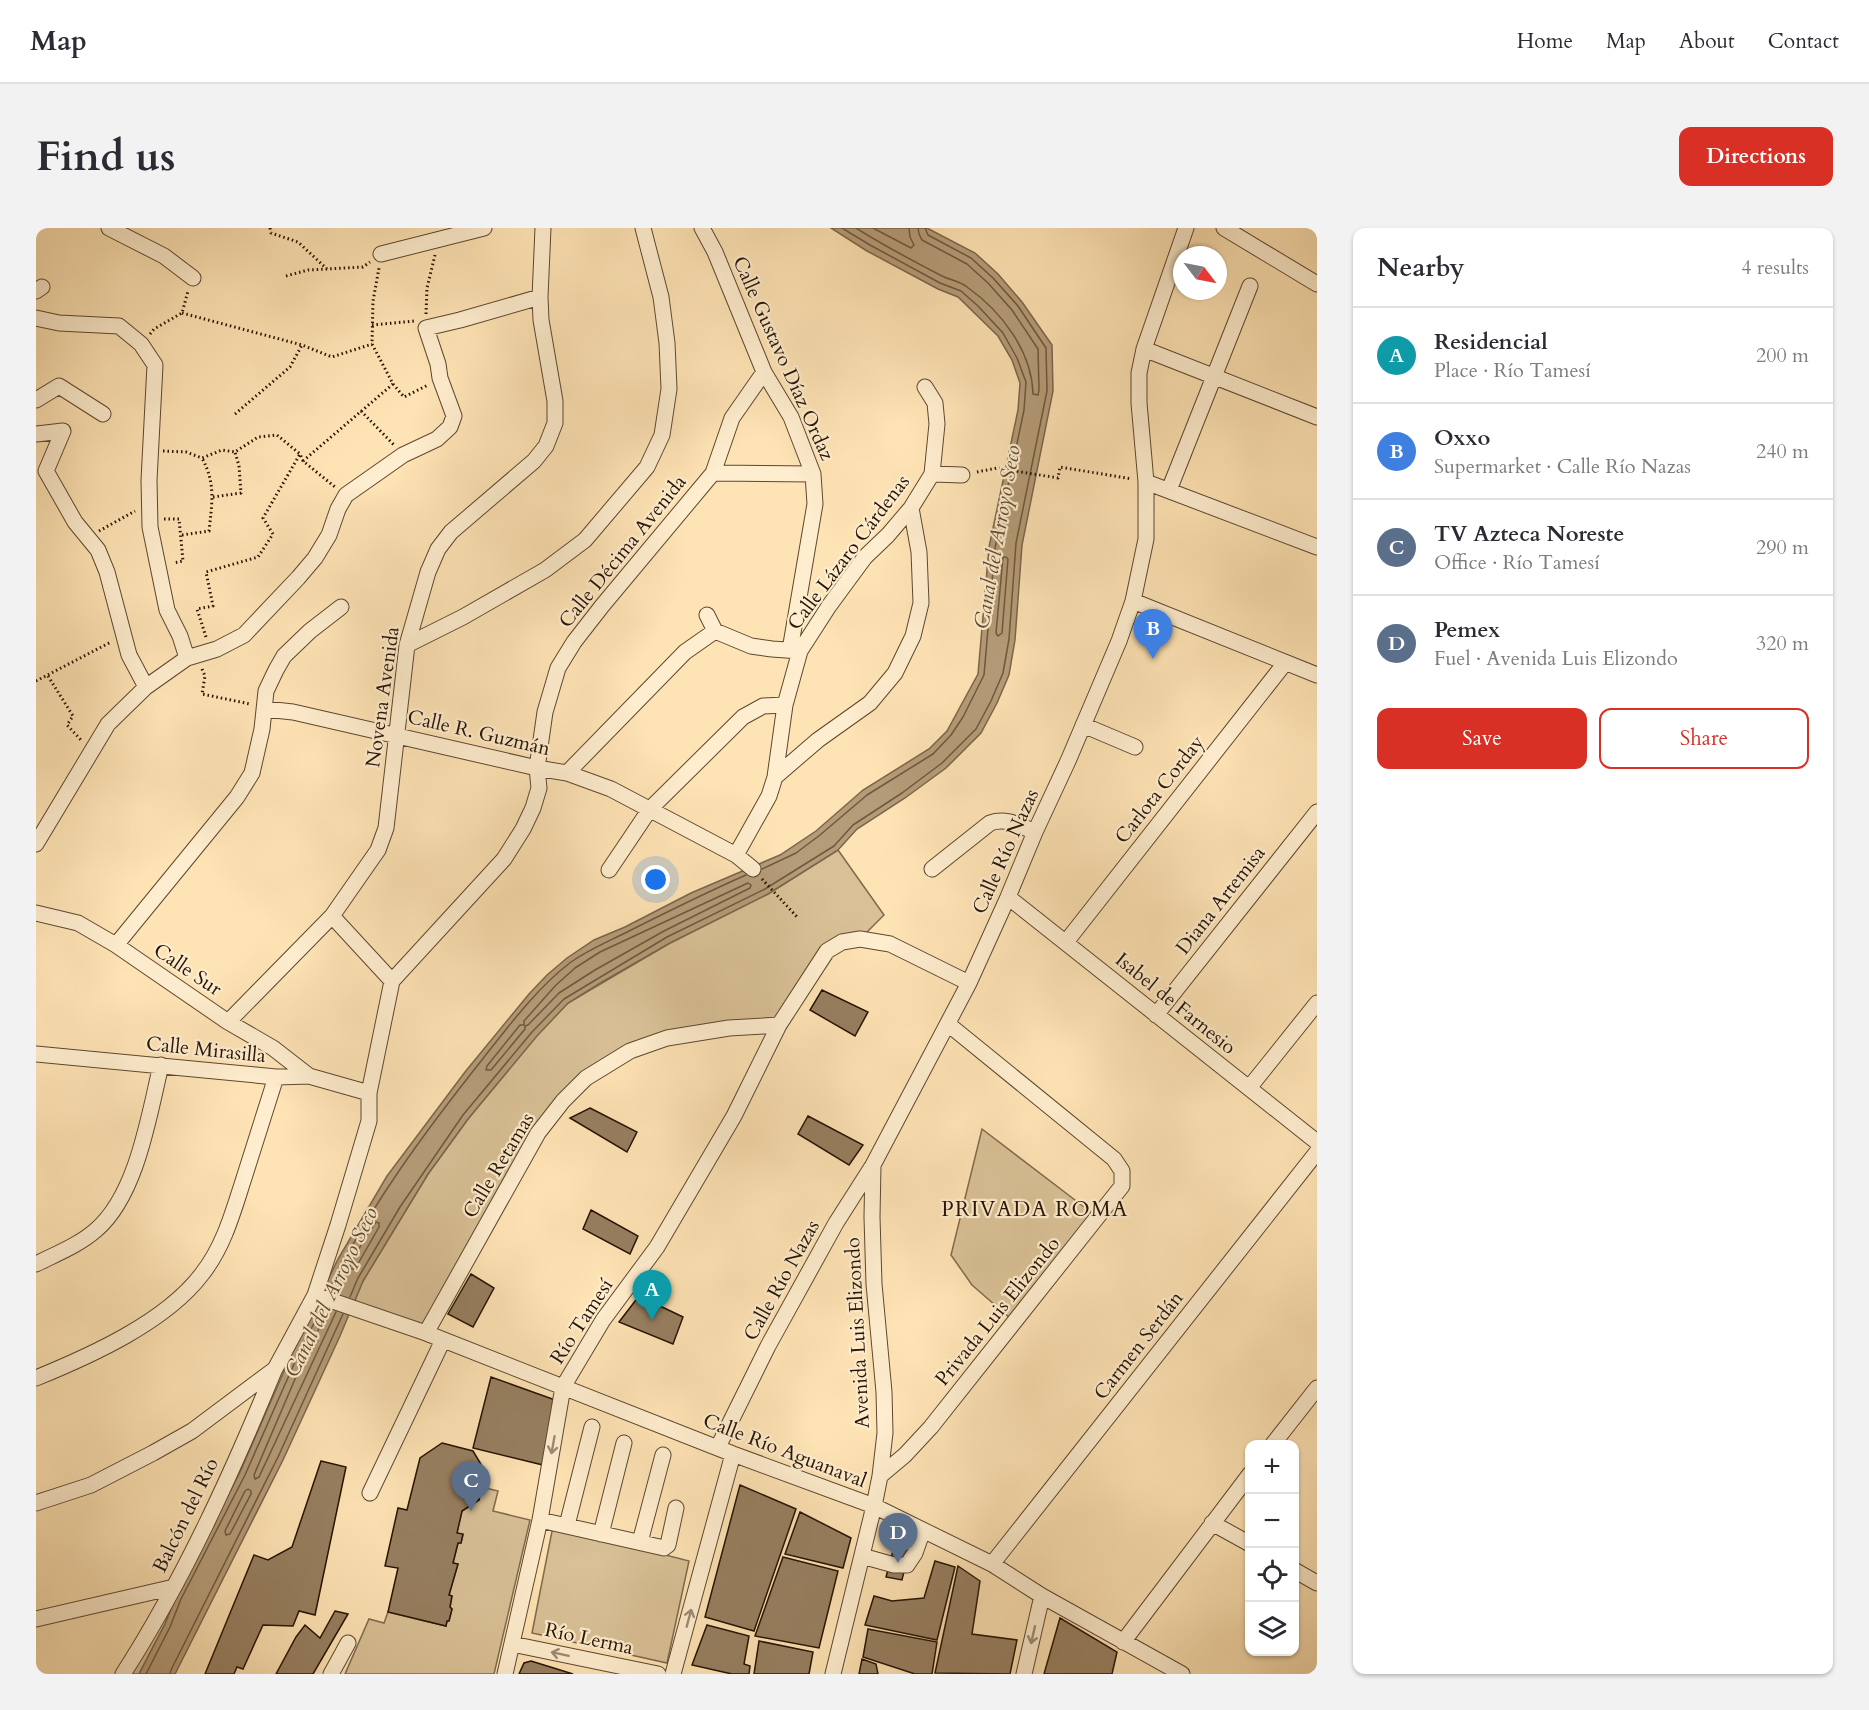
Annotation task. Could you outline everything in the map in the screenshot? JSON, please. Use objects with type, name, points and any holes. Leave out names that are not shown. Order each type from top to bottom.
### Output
[{"type":"street","points":[[110,228],[164,256],[194,278]]},
{"type":"street","points":[[381,254],[484,228]]},
{"type":"street","name":"Novena Avenida","points":[[228,1022],[332,916],[378,850],[386,828],[407,645],[428,572],[438,549],[451,532],[534,461],[546,446],[555,423],[555,401],[541,320],[543,228]]},
{"type":"street","points":[[407,645],[463,617],[545,570],[585,540],[647,466],[662,435],[669,389],[668,344],[660,297],[643,228]]},
{"type":"street","name":"Calle Gustavo Díaz Ordaz","points":[[702,228],[715,252],[764,372],[791,417],[813,474],[815,504],[795,651]]},
{"type":"street","name":"Calle Río Nazas","points":[[718,1446],[768,1346],[836,1223],[873,1165],[969,983],[1083,725],[1133,601],[1146,539],[1146,482],[1138,403],[1139,374],[1144,349],[1186,228]]},
{"type":"street","points":[[1224,228],[1317,284]]},
{"type":"street","points":[[1169,490],[1250,286]]},
{"type":"street","points":[[38,835],[108,724],[146,687],[197,654],[244,635],[315,558],[329,535],[338,509],[346,495],[404,455],[437,439],[450,427],[454,416],[440,378],[426,324],[460,320],[540,297]]},
{"type":"street","points":[[36,318],[59,323],[119,326],[141,344],[155,365],[150,520],[167,610],[180,636],[197,654]]},
{"type":"street","points":[[1144,349],[1317,417]]},
{"type":"street","name":"Calle Décima Avenida","points":[[392,981],[504,860],[523,829],[539,788],[537,768],[546,712],[558,668],[574,642],[602,606],[713,473],[732,418],[764,372]]},
{"type":"street","points":[[36,400],[59,386],[103,414]]},
{"type":"street","points":[[925,387],[934,403],[937,424],[932,474]]},
{"type":"street","points":[[36,434],[63,431],[46,471],[75,522],[98,550],[107,572],[129,655],[146,687]]},
{"type":"street","points":[[713,473],[813,474]]},
{"type":"street","name":"Calle Lázaro Cárdenas","points":[[736,855],[769,796],[775,777],[795,651],[865,557],[911,508],[932,474],[962,475]]},
{"type":"street","points":[[1146,482],[1317,547]]},
{"type":"street","points":[[775,777],[818,740],[870,703],[895,673],[913,636],[921,603],[919,552],[911,508]]},
{"type":"street","points":[[1133,601],[1317,675]]},
{"type":"street","points":[[116,945],[237,797],[252,773],[265,709],[266,691],[284,656],[310,631],[341,607]]},
{"type":"street","points":[[707,615],[715,632],[751,646],[795,651]]},
{"type":"street","points":[[567,773],[685,652],[715,632]]},
{"type":"street","name":"Carlota Corday","points":[[1066,942],[1285,663]]},
{"type":"street","points":[[609,870],[650,809],[743,717],[763,706],[785,705]]},
{"type":"street","name":"Calle R. Guzmán","points":[[265,709],[293,712],[567,773],[611,789],[650,809],[736,855],[753,869]]},
{"type":"street","points":[[1083,725],[1135,747]]},
{"type":"street","name":"Diana Artemisa","points":[[1156,1015],[1317,812]]},
{"type":"street","points":[[932,869],[990,823],[1006,820],[1035,832]]},
{"type":"street","name":"Isabel de Farnesio","points":[[1008,897],[1317,1142]]},
{"type":"street","name":"Calle Sur","points":[[36,913],[78,923],[116,945],[228,1022],[273,1048],[309,1076]]},
{"type":"street","points":[[332,916],[392,981]]},
{"type":"street","name":"Río Tamesí","points":[[505,1674],[540,1520],[563,1387],[603,1320],[657,1246],[734,1116],[779,1025],[827,951],[842,942],[860,939],[890,944],[969,983]]},
{"type":"street","name":"Balcón del Río","points":[[123,1674],[200,1538],[275,1369],[318,1297],[369,1121],[369,1093],[392,981]]},
{"type":"street","points":[[1249,1088],[1317,1004]]},
{"type":"street","name":"Privada Luis Elizondo","points":[[880,1476],[905,1455],[931,1427],[1122,1186],[1122,1171],[1114,1159],[948,1024]]},
{"type":"street","name":"Calle Retamas","points":[[426,1333],[538,1133],[563,1101],[586,1078],[630,1050],[667,1038],[729,1028],[779,1025]]},
{"type":"street","name":"Calle Mirasilla","points":[[37,1058],[161,1065],[276,1077],[309,1076],[369,1093]]},
{"type":"street","points":[[36,1264],[69,1248],[96,1230],[116,1208],[140,1149],[161,1065]]},
{"type":"street","points":[[36,1378],[73,1362],[144,1325],[183,1295],[202,1275],[226,1232],[276,1077]]},
{"type":"street","name":"Carmen Serdán","points":[[992,1564],[1317,1152]]},
{"type":"street","name":"Avenida Luis Elizondo","points":[[832,1674],[874,1506],[885,1433],[884,1392],[874,1284],[873,1165]]},
{"type":"street","name":"Calle Río Aguanaval","points":[[318,1297],[426,1333],[718,1446],[733,1454],[874,1506],[992,1564],[1042,1596],[1182,1674]]},
{"type":"street","points":[[370,1493],[443,1340]]},
{"type":"street","points":[[36,1503],[91,1485],[153,1453],[192,1431],[275,1369]]},
{"type":"street","points":[[1276,1440],[1317,1388]]},
{"type":"street","points":[[567,1525],[592,1427]]},
{"type":"street","points":[[601,1534],[624,1443]]},
{"type":"street","points":[[673,1674],[733,1454]]},
{"type":"street","points":[[640,1542],[663,1455]]},
{"type":"street","points":[[1123,1642],[1245,1480]]},
{"type":"street","points":[[540,1520],[666,1547],[676,1508]]},
{"type":"street","points":[[1212,1522],[1245,1541]]},
{"type":"street","points":[[862,1556],[894,1565],[907,1565],[915,1553],[923,1530]]},
{"type":"street","points":[[1299,1573],[1317,1583]]},
{"type":"street","points":[[36,1619],[174,1587]]},
{"type":"street","points":[[1024,1674],[1042,1596]]},
{"type":"street","points":[[331,1674],[348,1643]]},
{"type":"street","name":"Río Lerma","points":[[512,1644],[658,1674]]},
{"type":"path","points":[[270,228],[271,233],[298,242],[327,269]]},
{"type":"path","points":[[372,325],[426,324],[427,288],[439,239]]},
{"type":"path","points":[[286,276],[308,270],[363,267],[381,254]]},
{"type":"path","points":[[381,254],[373,301],[372,344],[393,384],[404,397],[440,378]]},
{"type":"path","points":[[182,314],[184,300],[194,278]]},
{"type":"path","points":[[141,344],[154,329],[182,314],[302,345],[332,357],[372,344]]},
{"type":"path","points":[[236,414],[290,367],[302,345]]},
{"type":"path","points":[[303,460],[393,384]]},
{"type":"path","points":[[361,411],[404,455]]},
{"type":"path","points":[[151,451],[186,452],[202,458],[222,450],[235,452],[258,437],[277,435],[300,454],[303,460],[346,495]]},
{"type":"path","points":[[213,497],[241,493],[239,466],[235,452]]},
{"type":"path","points":[[265,709],[202,694],[205,676],[197,654],[197,609],[213,606],[206,572],[258,557],[273,534],[263,518],[300,454]]},
{"type":"path","points":[[182,535],[209,531],[213,497],[209,472],[202,458]]},
{"type":"path","points":[[962,475],[997,468],[1058,478],[1060,467],[1146,482]]},
{"type":"path","points":[[87,537],[150,503]]},
{"type":"path","points":[[150,520],[179,519],[182,535],[183,561],[158,565]]},
{"type":"path","points":[[36,681],[124,636]]},
{"type":"path","points":[[48,676],[73,716],[67,725],[91,752]]},
{"type":"path","points":[[753,869],[798,918]]},
{"type":"shaded area","points":[[838,850],[884,915],[860,939],[842,942],[779,1025],[630,1051],[563,1101],[426,1333],[352,1307],[363,1281],[428,1174],[468,1119],[536,1036],[568,1003],[670,943],[768,894]]},
{"type":"shaded area","points":[[982,1129],[1096,1216],[1011,1319],[972,1285],[951,1255]]},
{"type":"shaded area","points":[[482,1487],[498,1491],[493,1511],[530,1520],[494,1674],[345,1674],[369,1619],[384,1623],[388,1612],[446,1626],[452,1609],[450,1607],[452,1596],[449,1595],[458,1564],[453,1563],[458,1543],[461,1543],[463,1535],[457,1533],[462,1511],[479,1500]]},
{"type":"shaded area","points":[[553,1526],[689,1561],[667,1663],[532,1633]]},
{"type":"shaded area","points":[[176,1597],[139,1674],[123,1674]]},
{"type":"water","name":"Canal del Arroyo Seco","points":[[831,228],[927,228],[975,253],[998,274],[1022,302],[1052,345],[1053,391],[1022,545],[1015,640],[1009,675],[997,703],[981,733],[946,768],[857,829],[838,850],[768,894],[670,943],[568,1003],[537,1036],[468,1119],[428,1174],[363,1281],[283,1460],[175,1674],[139,1674],[240,1472],[292,1353],[338,1259],[387,1176],[465,1072],[529,994],[567,958],[594,940],[625,927],[691,893],[780,855],[816,831],[863,790],[929,749],[947,731],[978,674],[989,547],[1018,410],[1020,383],[1012,360],[998,336],[958,297],[938,289],[867,251]]},
{"type":"building","points":[[822,990],[868,1012],[855,1036],[810,1010]]},
{"type":"building","points":[[590,1108],[637,1132],[627,1152],[570,1118]]},
{"type":"building","points":[[808,1116],[863,1145],[849,1165],[798,1134]]},
{"type":"building","points":[[591,1210],[638,1236],[630,1254],[583,1229]]},
{"type":"building","points":[[471,1274],[494,1288],[473,1327],[448,1314]]},
{"type":"building","points":[[639,1296],[683,1317],[673,1344],[619,1322]]},
{"type":"building","points":[[491,1377],[558,1401],[543,1465],[473,1448]]},
{"type":"building","points":[[442,1443],[473,1451],[485,1471],[479,1500],[462,1511],[457,1533],[463,1534],[453,1563],[458,1564],[449,1595],[452,1596],[450,1607],[452,1609],[446,1626],[388,1612],[398,1568],[385,1566],[398,1508],[407,1510],[420,1458]]},
{"type":"building","points":[[321,1461],[346,1467],[315,1615],[299,1611],[293,1626],[263,1625],[243,1669],[237,1667],[234,1674],[205,1674],[254,1555],[268,1560],[292,1547]]},
{"type":"building","points":[[740,1485],[796,1509],[754,1631],[705,1617]]},
{"type":"building","points":[[800,1512],[851,1538],[843,1568],[785,1554]]},
{"type":"building","points":[[894,1547],[909,1550],[902,1580],[886,1577]]},
{"type":"building","points":[[783,1557],[838,1571],[819,1648],[755,1636]]},
{"type":"building","points":[[935,1561],[955,1567],[937,1640],[865,1625],[874,1596],[892,1601],[924,1598]]},
{"type":"building","points":[[958,1566],[980,1581],[972,1634],[1017,1640],[1010,1674],[935,1673]]},
{"type":"building","points":[[335,1611],[348,1614],[313,1674],[276,1674],[305,1625],[320,1638]]},
{"type":"building","points":[[1060,1618],[1117,1652],[1112,1674],[1044,1674]]},
{"type":"building","points":[[707,1625],[749,1636],[744,1664],[750,1666],[749,1674],[732,1674],[692,1665]]},
{"type":"building","points":[[868,1629],[937,1642],[932,1674],[915,1674],[863,1657]]},
{"type":"building","points":[[759,1641],[813,1652],[809,1674],[754,1674]]},
{"type":"building","points":[[862,1659],[876,1664],[878,1674],[859,1674]]},
{"type":"building","points":[[531,1661],[573,1674],[519,1674],[524,1663]]},
{"type":"place","name":"Oxxo","points":[[1153,659]]},
{"type":"place","name":"Residencial","points":[[652,1320]]},
{"type":"place","name":"TV Azteca Noreste","points":[[471,1511]]},
{"type":"place","name":"Pemex","points":[[898,1563]]},
{"type":"district","name":"PRIVADA ROMA","points":[[1035,1209]]}]
